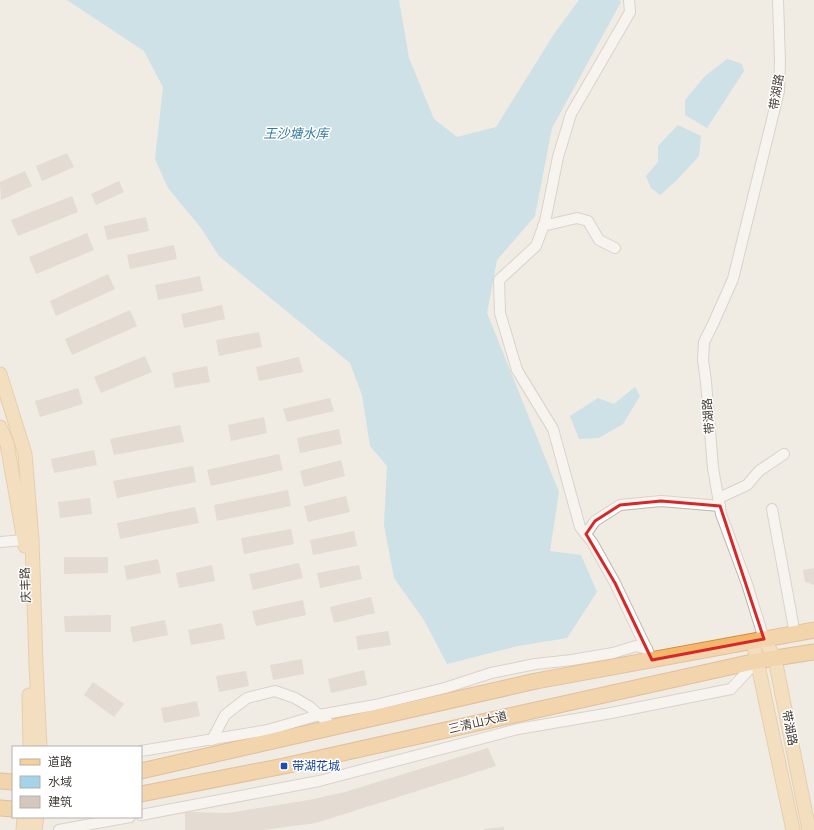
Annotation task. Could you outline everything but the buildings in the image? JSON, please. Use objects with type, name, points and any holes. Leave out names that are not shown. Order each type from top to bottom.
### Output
[{"type":"highway","points":[[142,771],[649,655],[758,641],[814,630]]},
{"type":"highway","name":"三清山大道","points":[[142,794],[284,766],[758,661],[814,652]]},
{"type":"highway","points":[[0,781],[12,782]]},
{"type":"highway","points":[[0,808],[12,809]]},
{"type":"main road","points":[[0,374],[25,454],[32,539],[40,746]]},
{"type":"main road","name":"庆丰路","points":[[0,426],[7,444],[24,540],[30,746]]},
{"type":"main road","name":"带湖路","points":[[758,641],[775,659],[809,830]]},
{"type":"main road","name":"带湖路","points":[[758,641],[758,661],[793,830]]},
{"type":"main road","points":[[23,830],[24,818]]},
{"type":"main road","points":[[35,830],[37,818]]},
{"type":"street","points":[[628,0],[630,12],[571,114],[558,156],[543,226],[536,246],[499,280],[500,313],[516,370],[553,429],[580,527],[592,542],[615,583],[649,655]]},
{"type":"street","name":"带湖路","points":[[758,641],[747,584],[719,502],[713,468],[703,360],[704,342],[733,279],[779,91],[780,62],[778,0]]},
{"type":"street","points":[[543,226],[577,218],[588,221],[599,240],[615,248]]},
{"type":"street","points":[[586,534],[596,521],[620,505],[661,501],[719,502],[746,485],[759,471],[784,454]]},
{"type":"street","points":[[772,509],[795,634]]},
{"type":"street","points":[[0,542],[24,540]]},
{"type":"street","points":[[142,751],[268,730],[319,715],[437,690],[491,673],[535,664],[572,660],[613,653],[636,646],[649,655]]},
{"type":"street","points":[[142,815],[319,781],[518,729],[611,713],[731,689],[758,661]]},
{"type":"street","points":[[212,740],[225,715],[247,698],[275,690],[295,698],[319,715],[333,728]]},
{"type":"street","points":[[0,815],[12,812]]},
{"type":"street","points":[[59,830],[125,818]]},
{"type":"highlighted area","points":[[661,501],[720,506],[764,639],[652,660],[615,583],[586,534],[595,521],[620,505]]},
{"type":"water","name":"王沙塘水库","points":[[67,0],[399,0],[409,58],[434,119],[457,137],[496,127],[554,34],[579,0],[619,0],[621,2],[552,128],[535,216],[497,260],[487,313],[559,492],[550,551],[581,555],[597,592],[567,638],[518,646],[447,664],[424,620],[394,578],[384,525],[387,466],[370,446],[362,395],[350,363],[219,256],[201,228],[168,188],[155,159],[163,87],[144,51]]},
{"type":"water","points":[[727,59],[742,64],[744,71],[707,128],[685,115],[685,100],[705,76]]},
{"type":"water","points":[[678,125],[701,136],[699,156],[676,181],[660,195],[651,188],[646,176],[658,162],[658,146]]},
{"type":"water","points":[[635,387],[640,396],[623,424],[599,438],[579,439],[570,416],[598,398],[614,404]]},
{"type":"place","name":"带湖花城","points":[[284,766]]}]
